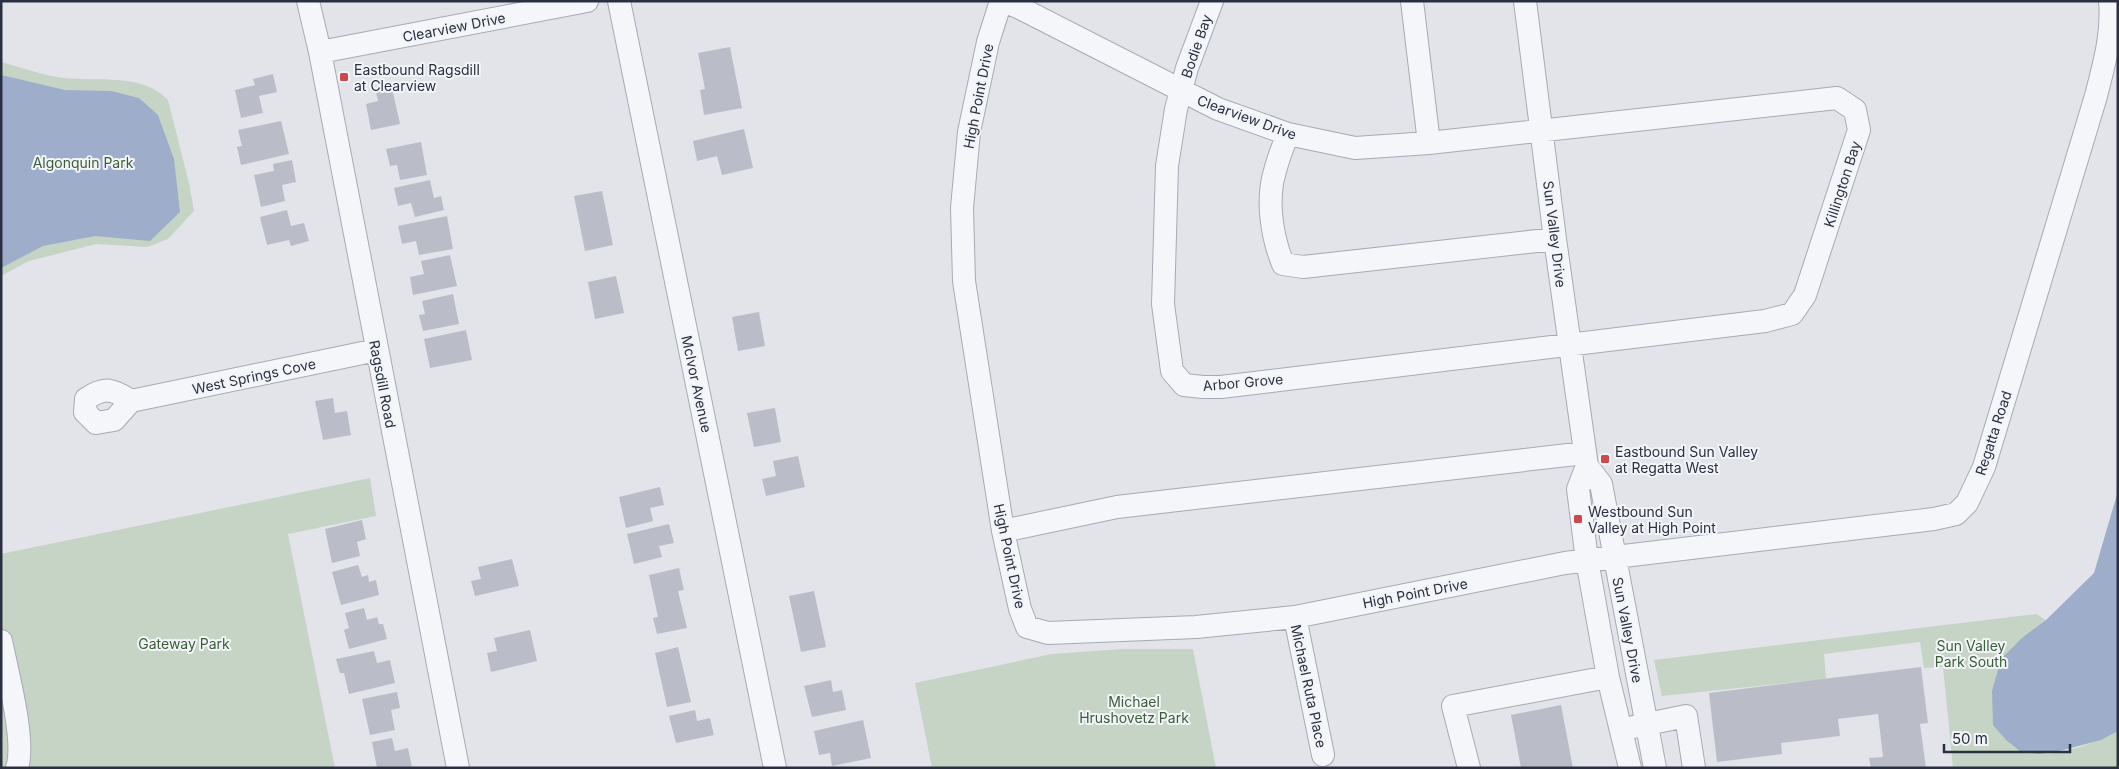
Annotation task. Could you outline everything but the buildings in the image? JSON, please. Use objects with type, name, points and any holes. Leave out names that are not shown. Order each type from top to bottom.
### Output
[{"type":"street","name":"Ragsdill Road","points":[[308,1],[320,52],[458,768]]},
{"type":"street","name":"Clearview Drive","points":[[320,52],[587,1]]},
{"type":"street","name":"McIvor Avenue","points":[[618,1],[775,768]]},
{"type":"street","name":"Clearview Drive","points":[[1002,1],[1018,7],[1218,109],[1288,134],[1355,148],[1429,143],[1542,131]]},
{"type":"street","name":"High Point Drive","points":[[1002,1],[988,42],[969,132],[962,208],[964,281],[1003,530],[1020,609],[1027,627],[1048,633],[1196,627],[1295,617],[1601,558]]},
{"type":"street","name":"Bodie Bay","points":[[1181,91],[1187,68],[1212,1]]},
{"type":"street","points":[[1412,1],[1429,143]]},
{"type":"street","name":"Sun Valley Drive","points":[[1526,1],[1555,239],[1586,460],[1578,489],[1601,558],[1646,724],[1655,768]]},
{"type":"street","name":"Regatta Road","points":[[1601,558],[1934,519],[1956,514],[1967,503],[1984,467],[2096,96],[2108,48],[2112,20],[2110,1]]},
{"type":"street","name":"Arbor Grove","points":[[1181,91],[1176,108],[1168,166],[1162,304],[1172,371],[1184,385],[1221,387],[1570,346]]},
{"type":"street","name":"Killington Bay","points":[[1542,131],[1837,98],[1855,110],[1859,130],[1805,295],[1792,314],[1764,322],[1570,346]]},
{"type":"street","points":[[1288,134],[1274,173],[1271,195],[1275,245],[1283,264],[1303,267],[1555,239]]},
{"type":"street","name":"West Springs Cove","points":[[131,401],[376,350]]},
{"type":"street","points":[[1003,530],[1118,507],[1586,460]]},
{"type":"street","name":"Sun Valley Drive","points":[[1601,558],[1608,676],[1630,768]]},
{"type":"street","name":"Michael Ruta Place","points":[[1295,617],[1323,755]]},
{"type":"street","points":[[1,641],[18,731],[19,761],[17,768]]},
{"type":"street","points":[[1469,768],[1452,706],[1608,676]]},
{"type":"street","points":[[1620,730],[1686,716],[1694,768]]},
{"type":"green space","name":"Algonquin Park","points":[[1,62],[57,77],[131,82],[157,91],[168,100],[189,183],[194,211],[168,239],[147,247],[96,244],[29,261],[1,276]]},
{"type":"green space","name":"Gateway Park","points":[[370,478],[376,516],[288,534],[335,768],[1,768],[1,554]]},
{"type":"green space","name":"Sun Valley Park South","points":[[2036,614],[2046,620],[2023,637],[2007,741],[2023,752],[2046,754],[2084,745],[2118,731],[2118,768],[1953,768],[1943,667],[1924,668],[1920,642],[1824,654],[1826,679],[1662,696],[1654,660]]},
{"type":"green space","name":"Michael Hrushovetz Park","points":[[1123,649],[1193,649],[1216,768],[932,768],[915,683],[1052,654]]},
{"type":"water","name":"Algonquin Park","points":[[1,75],[65,90],[111,91],[139,98],[158,115],[174,159],[180,212],[150,241],[95,236],[43,246],[1,268]]},
{"type":"water","points":[[2118,491],[2118,731],[2101,740],[2056,752],[2039,754],[2021,752],[2007,741],[1993,725],[1992,691],[2001,659],[2023,637],[2046,620],[2094,573]]},
{"type":"place","name":"Eastbound Ragsdill at Clearview","points":[[344,77]]},
{"type":"place","name":"Eastbound Sun Valley at Regatta West","points":[[1605,459]]},
{"type":"place","name":"Westbound Sun Valley at High Point","points":[[1578,519]]}]
